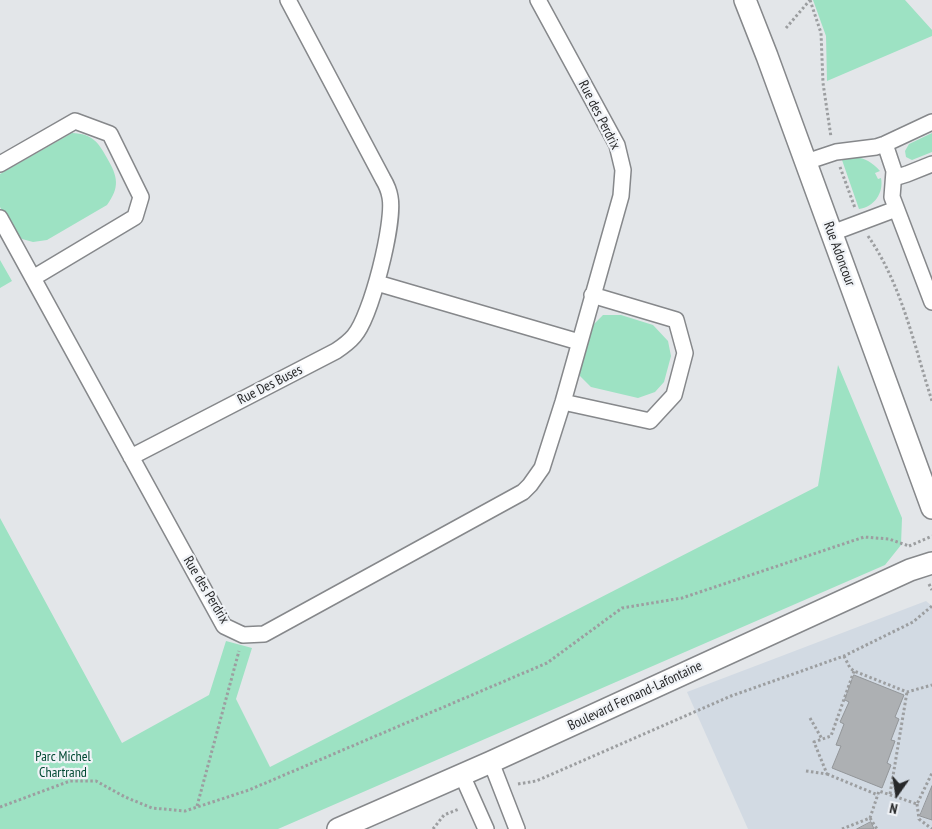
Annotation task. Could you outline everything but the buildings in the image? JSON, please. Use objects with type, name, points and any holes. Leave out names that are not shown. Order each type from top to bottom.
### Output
[{"type":"street","name":"Rue Des Buses","points":[[131,457],[336,351],[354,336],[359,328],[377,282],[391,216],[390,196],[383,179],[288,0]]},
{"type":"street","name":"Rue des Perdrix","points":[[0,218],[224,626],[243,635],[264,634],[523,492],[542,468],[563,402],[621,196],[623,170],[617,145],[538,0]]},
{"type":"street","name":"Rue Adoncour","points":[[745,0],[932,508]]},
{"type":"street","points":[[0,164],[75,121],[110,134],[141,197],[135,217],[33,278]]},
{"type":"street","points":[[806,162],[836,152],[876,147],[932,122]]},
{"type":"street","points":[[885,144],[893,164],[892,192],[896,208],[932,302]]},
{"type":"street","points":[[894,178],[932,164]]},
{"type":"street","points":[[832,233],[896,208]]},
{"type":"street","points":[[377,282],[579,342]]},
{"type":"street","points":[[563,402],[650,420],[674,395],[685,353],[676,320],[592,295]]},
{"type":"street","name":"Boulevard Fernand-Lafontaine","points":[[338,829],[491,762],[901,574],[932,563]]},
{"type":"street","points":[[491,762],[517,829]]},
{"type":"street","points":[[462,775],[486,829]]},
{"type":"path","points":[[786,28],[810,0]]},
{"type":"path","points":[[810,0],[821,33],[823,83],[832,140]]},
{"type":"path","points":[[838,162],[856,210]]},
{"type":"path","points":[[865,233],[879,253],[896,287],[932,401]]},
{"type":"path","points":[[0,807],[70,781],[96,781],[125,797],[152,808],[185,811],[249,790],[547,663],[622,608],[682,598],[864,537],[889,539],[909,546],[932,536]]},
{"type":"path","points":[[502,789],[515,784],[536,781],[731,696],[844,656],[913,622],[932,606]]},
{"type":"path","points":[[197,807],[243,635]]},
{"type":"path","points":[[844,656],[850,668],[854,671],[907,692],[932,685]]},
{"type":"path","points":[[827,774],[814,742],[831,736],[854,671]]},
{"type":"path","points":[[890,794],[907,692]]},
{"type":"path","points":[[810,718],[822,739]]},
{"type":"path","points":[[806,771],[827,774],[878,794]]},
{"type":"path","points":[[932,773],[917,804],[919,819],[932,829]]},
{"type":"path","points":[[870,818],[879,791],[917,804]]},
{"type":"path","points":[[433,829],[444,815],[474,803]]},
{"type":"path","points":[[842,829],[870,818]]},
{"type":"path","points":[[870,818],[877,829]]},
{"type":"shaded area","points":[[926,601],[932,606],[932,829],[748,829],[687,692]]},
{"type":"green space","points":[[813,0],[905,0],[932,30],[932,36],[827,81],[826,36]]},
{"type":"green space","points":[[72,133],[90,137],[101,147],[115,176],[116,187],[114,193],[107,205],[47,240],[33,242],[22,239],[13,231],[0,207],[0,174]]},
{"type":"green space","points":[[932,133],[932,152],[912,160],[906,157],[905,151],[909,144]]},
{"type":"green space","points":[[854,157],[865,159],[874,165],[880,171],[875,173],[878,179],[881,178],[882,184],[877,198],[869,205],[859,209],[842,160]]},
{"type":"green space","points":[[0,260],[12,281],[0,288]]},
{"type":"green space","points":[[603,315],[621,315],[653,325],[668,341],[671,356],[664,382],[655,392],[638,398],[591,387],[580,376],[578,362],[588,330]]},
{"type":"green space","name":"Parc Michel Chartrand","points":[[838,365],[902,518],[901,545],[885,565],[278,829],[0,829],[0,518],[122,743],[209,695],[226,641],[252,648],[236,699],[270,767],[818,486]]}]
